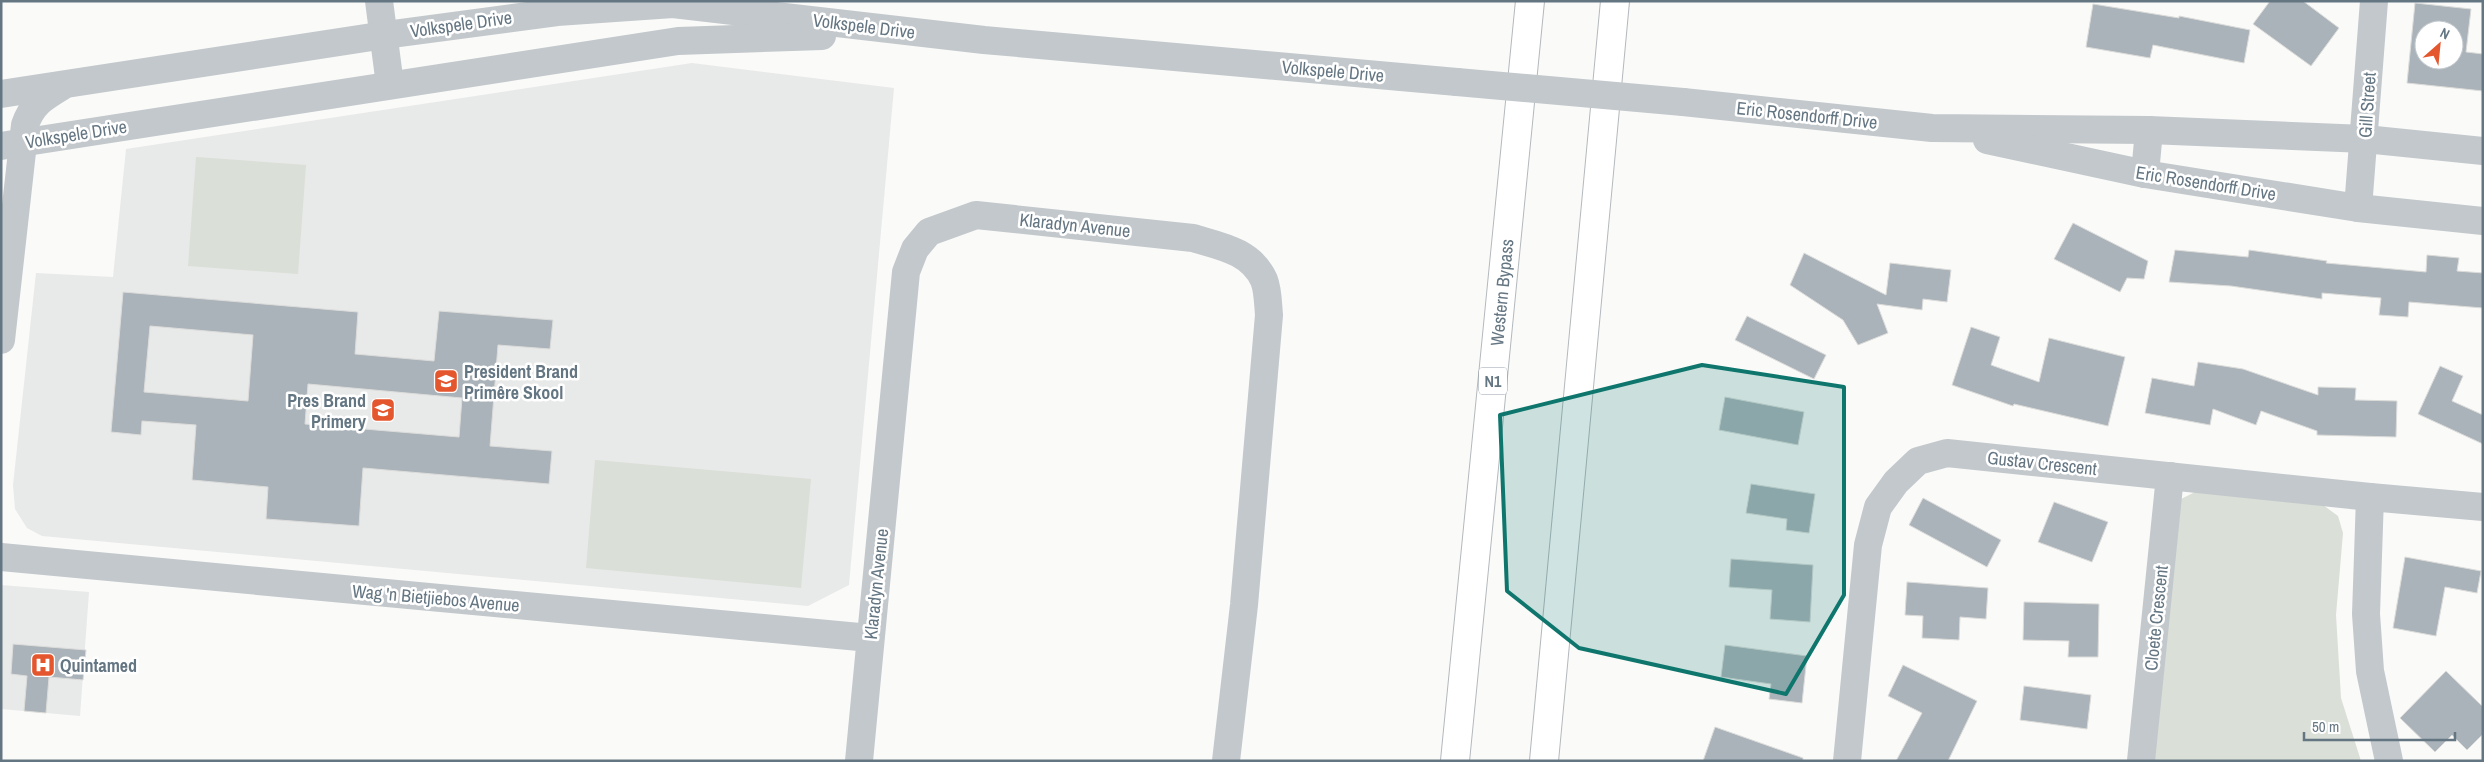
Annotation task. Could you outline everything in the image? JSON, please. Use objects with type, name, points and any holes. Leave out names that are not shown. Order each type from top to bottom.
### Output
[{"type":"highway","name":"Western Bypass","points":[[1455,761],[1530,1]]},
{"type":"highway","points":[[1544,761],[1615,1]]},
{"type":"street","points":[[379,1],[385,34],[390,85]]},
{"type":"street","name":"Gill Street","points":[[2358,208],[2365,139],[2374,1]]},
{"type":"street","points":[[673,3],[678,41]]},
{"type":"street","name":"Volkspele Drive","points":[[1,94],[385,34],[557,12],[673,3],[984,40],[1683,102]]},
{"type":"street","name":"Volkspele Drive","points":[[12,144],[678,41],[806,36],[984,40]]},
{"type":"street","points":[[12,144],[35,104],[68,84]]},
{"type":"street","name":"Eric Rosendorff Drive","points":[[1683,102],[1932,128],[2149,130],[2365,139],[2483,151]]},
{"type":"street","points":[[1,112],[11,121],[18,194],[1,340]]},
{"type":"street","name":"Eric Rosendorff Drive","points":[[1932,128],[2145,174],[2358,208],[2483,221]]},
{"type":"street","points":[[2145,174],[2149,130]]},
{"type":"street","points":[[1,168],[18,194]]},
{"type":"street","name":"Klaradyn Avenue","points":[[859,761],[906,272],[916,249],[929,232],[976,215],[1192,238],[1227,248],[1252,261],[1264,281],[1269,315],[1244,605],[1226,761]]},
{"type":"street","name":"Gustav Crescent","points":[[1848,761],[1868,545],[1878,507],[1896,482],[1918,462],[1946,453],[2370,498],[2483,507]]},
{"type":"street","name":"Cloete Crescent","points":[[2141,761],[2170,476]]},
{"type":"street","points":[[2370,498],[2366,614],[2372,680],[2389,761]]},
{"type":"street","name":"Wag 'n Bietjiebos Avenue","points":[[1,557],[870,638]]},
{"type":"highlighted area","points":[[1702,365],[1844,387],[1844,595],[1786,694],[1579,648],[1507,591],[1500,415]]},
{"type":"shaded area","name":"President Brand Primêre Skool","points":[[692,63],[894,88],[849,585],[808,606],[42,536],[27,528],[15,509],[13,485],[36,273],[113,277],[126,149]]},
{"type":"shaded area","points":[[196,157],[306,165],[298,274],[188,266]]},
{"type":"shaded area","points":[[595,460],[811,479],[801,588],[586,568]]},
{"type":"shaded area","points":[[2195,492],[2323,505],[2338,516],[2343,533],[2336,615],[2341,698],[2361,761],[2146,761],[2177,501]]},
{"type":"shaded area","name":"Quintamed","points":[[1,585],[89,592],[80,716],[1,709]]},
{"type":"building","points":[[2270,1],[2303,1],[2339,28],[2311,66],[2253,24]]},
{"type":"building","points":[[2415,3],[2471,9],[2466,52],[2483,54],[2483,91],[2407,83]]},
{"type":"building","points":[[2093,4],[2179,18],[2179,16],[2250,30],[2244,63],[2153,45],[2150,58],[2086,47]]},
{"type":"building","points":[[2073,223],[2148,261],[2144,279],[2127,278],[2120,292],[2054,259]]},
{"type":"building","points":[[2175,250],[2248,257],[2249,250],[2327,261],[2326,263],[2426,272],[2427,255],[2459,258],[2457,271],[2483,273],[2483,308],[2409,302],[2408,317],[2379,315],[2381,298],[2322,293],[2322,299],[2231,286],[2169,282]]},
{"type":"building","points":[[1804,253],[1886,295],[1890,263],[1951,270],[1947,302],[1923,299],[1922,310],[1877,304],[1888,333],[1858,345],[1843,320],[1790,285]]},
{"type":"building","points":[[123,292],[358,312],[355,354],[434,361],[439,311],[553,320],[550,349],[498,345],[490,446],[552,451],[549,484],[363,468],[359,526],[266,519],[268,487],[192,480],[196,425],[142,421],[141,435],[111,432]],"holes":[[[150,326],[253,335],[248,401],[144,392]],[[308,384],[462,398],[459,437],[305,424]]]},
{"type":"building","points":[[1747,316],[1826,355],[1814,379],[1735,340]]},
{"type":"building","points":[[1971,327],[2000,337],[1991,365],[2039,382],[2049,338],[2125,357],[2108,426],[2014,404],[2013,406],[1952,385]]},
{"type":"building","points":[[2198,362],[2243,369],[2318,395],[2318,387],[2356,388],[2355,400],[2397,401],[2396,437],[2317,435],[2317,431],[2261,411],[2256,425],[2213,409],[2210,425],[2145,413],[2152,378],[2194,386]]},
{"type":"building","points":[[2440,366],[2463,376],[2452,401],[2483,415],[2483,444],[2418,414]]},
{"type":"building","points":[[1725,397],[1804,412],[1798,445],[1719,430]]},
{"type":"building","points":[[1751,484],[1815,494],[1809,533],[1786,530],[1787,519],[1746,513]]},
{"type":"building","points":[[1923,498],[2001,540],[1987,567],[1909,525]]},
{"type":"building","points":[[2054,502],[2108,522],[2092,562],[2038,542]]},
{"type":"building","points":[[2405,557],[2481,571],[2477,593],[2445,587],[2436,636],[2393,628]]},
{"type":"building","points":[[1731,559],[1813,565],[1810,622],[1770,619],[1772,590],[1729,587]]},
{"type":"building","points":[[1907,582],[1988,588],[1986,619],[1960,617],[1959,640],[1922,638],[1923,616],[1905,615]]},
{"type":"building","points":[[2024,602],[2099,604],[2098,657],[2068,657],[2069,641],[2023,640]]},
{"type":"building","points":[[13,644],[86,650],[83,680],[49,677],[46,713],[24,711],[27,676],[11,674]]},
{"type":"building","points":[[1725,645],[1807,656],[1802,703],[1769,699],[1771,684],[1721,677]]},
{"type":"building","points":[[1903,665],[1977,701],[1948,761],[1896,761],[1922,713],[1888,696]]},
{"type":"building","points":[[2446,671],[2483,707],[2483,734],[2467,750],[2452,735],[2435,752],[2400,718]]},
{"type":"building","points":[[2024,686],[2091,695],[2087,729],[2020,720]]},
{"type":"building","points":[[1715,727],[1803,758],[1803,761],[1703,761]]},
{"type":"place","name":"President Brand Primêre Skool","points":[[446,381]]},
{"type":"place","name":"Pres Brand Primery","points":[[383,410]]},
{"type":"place","name":"Quintamed","points":[[43,665]]}]
